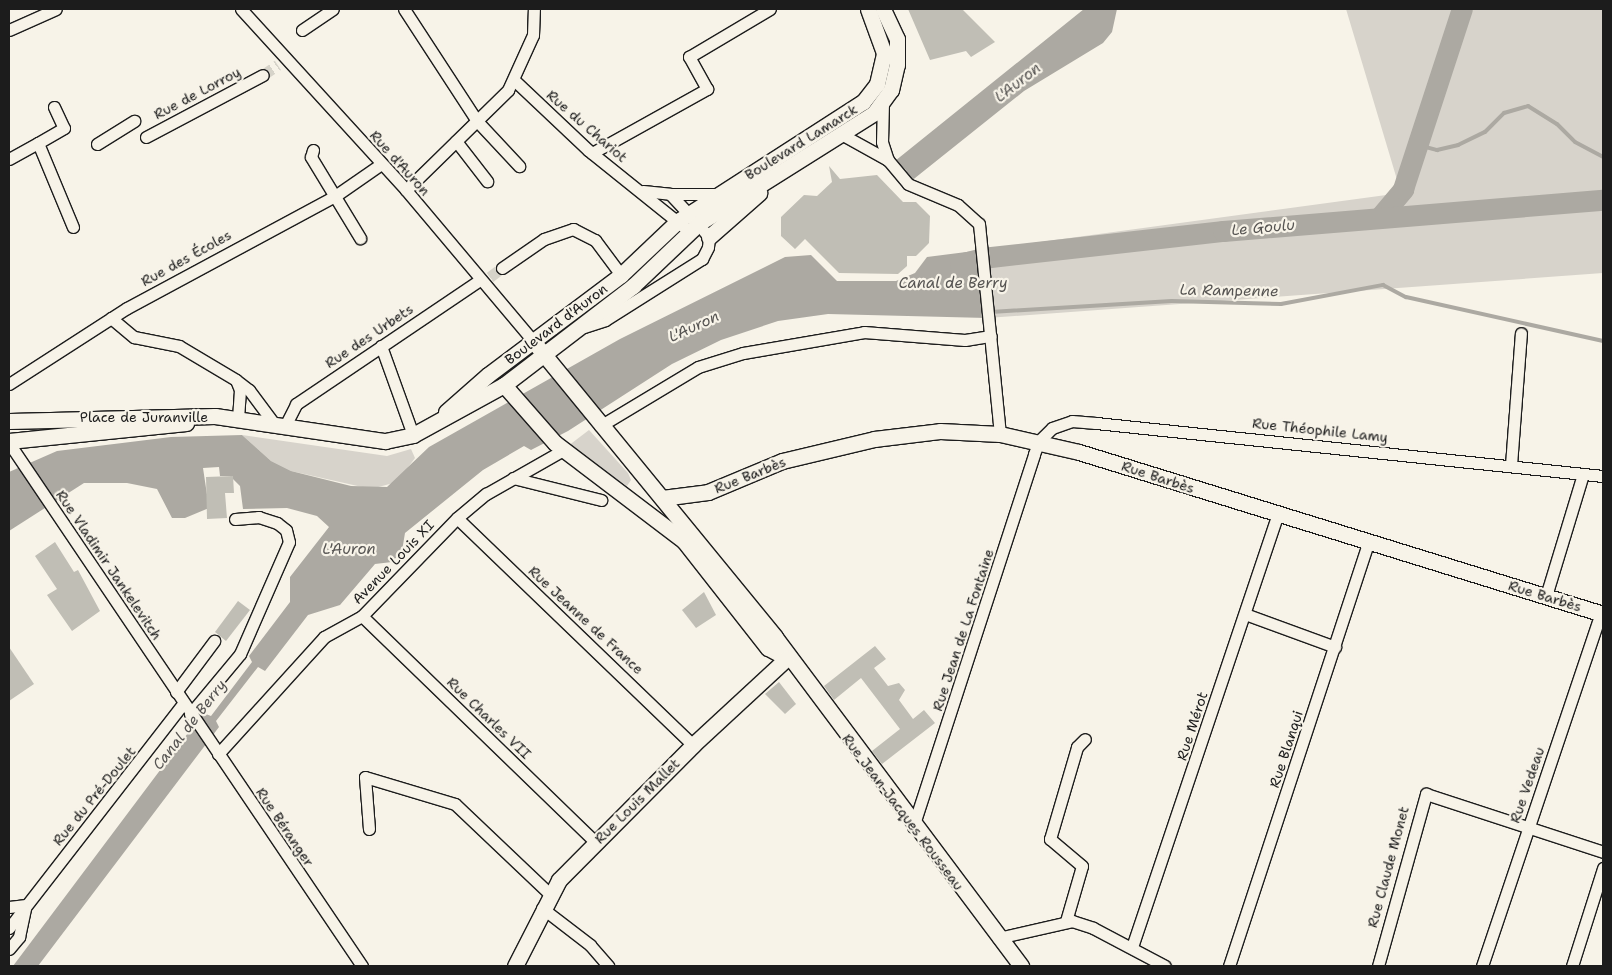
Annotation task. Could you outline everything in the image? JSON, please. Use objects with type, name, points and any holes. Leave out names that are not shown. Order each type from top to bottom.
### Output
[{"type":"main road","name":"Boulevard Lamarck","points":[[688,223],[718,194],[863,102],[877,84],[884,53],[868,9]]},
{"type":"main road","name":"Boulevard Lamarck","points":[[688,223],[841,134],[883,102],[896,77],[898,52],[897,39],[883,9]]},
{"type":"main road","name":"Boulevard Lamarck","points":[[709,237],[792,164]]},
{"type":"main road","name":"Boulevard d'Auron","points":[[431,424],[527,345],[688,223]]},
{"type":"main road","name":"Boulevard d'Auron","points":[[215,416],[385,440],[413,435],[504,384],[633,286],[688,223]]},
{"type":"main road","name":"Rue Jean-Jacques Rousseau","points":[[527,345],[542,354],[643,479],[677,511],[913,827],[1021,966]]},
{"type":"main road","points":[[504,384],[527,345]]},
{"type":"main road","name":"Rue Jean-Jacques Rousseau","points":[[504,384],[559,446],[625,494],[677,511]]},
{"type":"main road","name":"Place de Juranville","points":[[12,419],[215,416]]},
{"type":"main road","name":"Place de Juranville","points":[[9,442],[162,428],[215,416]]},
{"type":"main road","name":"Rue Barbès","points":[[677,511],[708,492],[782,461],[828,448],[940,431],[1000,434],[1039,441],[1602,613]]},
{"type":"main road","points":[[625,494],[643,479]]},
{"type":"main road","name":"Rue Jean-Jacques Rousseau","points":[[625,494],[677,511]]},
{"type":"main road","name":"Rue Louis Mallet","points":[[515,966],[550,894],[595,842],[765,676],[787,658]]},
{"type":"street","points":[[9,30],[56,9]]},
{"type":"street","name":"Rue d'Auron","points":[[241,9],[282,62],[382,164],[484,280],[527,345]]},
{"type":"street","points":[[302,30],[333,9]]},
{"type":"street","points":[[404,9],[477,121],[519,166]]},
{"type":"street","points":[[406,190],[477,121],[514,80],[533,35],[534,9]]},
{"type":"street","points":[[592,153],[707,89],[689,57],[770,9]]},
{"type":"street","name":"Rue de Lorroy","points":[[146,137],[263,75]]},
{"type":"street","name":"Rue du Chariot","points":[[514,80],[592,153],[709,237]]},
{"type":"street","points":[[883,102],[882,142],[890,163]]},
{"type":"street","points":[[9,159],[64,128],[54,107]]},
{"type":"street","points":[[97,144],[134,121]]},
{"type":"street","points":[[841,134],[890,163],[908,184],[958,205],[979,224],[1000,434]]},
{"type":"street","points":[[456,141],[486,181]]},
{"type":"street","points":[[38,142],[73,227]]},
{"type":"street","points":[[313,150],[311,157],[360,238]]},
{"type":"street","name":"Rue des Écoles","points":[[9,384],[111,318],[223,254],[335,196],[382,164]]},
{"type":"street","name":"Rue du Chariot","points":[[644,191],[670,194],[718,194]]},
{"type":"street","name":"Rue du Chariot","points":[[670,194],[688,223]]},
{"type":"street","points":[[502,268],[544,239],[573,229],[595,240],[621,275]]},
{"type":"street","name":"Boulevard d'Auron","points":[[574,330],[605,320],[686,271],[702,259],[709,237]]},
{"type":"street","name":"Rue des Urbets","points":[[280,426],[296,404],[381,346],[484,280]]},
{"type":"street","points":[[111,318],[134,337],[180,346],[236,380],[248,390],[280,426]]},
{"type":"street","points":[[597,422],[698,367],[743,353],[864,332],[965,340],[990,336]]},
{"type":"street","points":[[1511,464],[1521,333]]},
{"type":"street","points":[[381,346],[413,435]]},
{"type":"street","points":[[236,380],[240,390],[238,419]]},
{"type":"street","name":"Rue Théophile Lamy","points":[[1039,441],[1052,428],[1080,422],[1511,464],[1603,476]]},
{"type":"street","name":"Rue Jean de La Fontaine","points":[[913,827],[1039,441]]},
{"type":"street","name":"Rue Vladimir Jankelevitch","points":[[9,442],[183,704]]},
{"type":"street","name":"Avenue Louis XI","points":[[218,754],[324,637],[362,616],[457,518],[559,446]]},
{"type":"street","points":[[1546,596],[1583,474]]},
{"type":"street","points":[[513,478],[601,500]]},
{"type":"street","name":"Rue Mérot","points":[[1132,947],[1278,514]]},
{"type":"street","points":[[192,717],[240,654],[289,542],[286,530],[277,523],[258,517],[235,519]]},
{"type":"street","name":"Rue Jeanne de France","points":[[457,518],[693,745]]},
{"type":"street","name":"Rue Blanqui","points":[[1230,966],[1369,542]]},
{"type":"street","name":"Rue Vedeau","points":[[1482,966],[1602,613]]},
{"type":"street","points":[[1245,614],[1335,646]]},
{"type":"street","name":"Rue Charles VII","points":[[362,616],[595,842]]},
{"type":"street","points":[[176,692],[214,642]]},
{"type":"street","name":"Rue Béranger","points":[[183,704],[362,966]]},
{"type":"street","name":"Rue du Pré-Doulet","points":[[9,928],[183,704]]},
{"type":"street","points":[[1066,922],[1082,866],[1050,839],[1077,746],[1085,739]]},
{"type":"street","points":[[369,829],[365,776],[455,804],[550,894]]},
{"type":"street","name":"Rue Claude Monet","points":[[1378,966],[1424,795],[1430,794],[1529,827]]},
{"type":"street","points":[[1529,827],[1603,852]]},
{"type":"street","points":[[1572,966],[1603,868]]},
{"type":"street","points":[[9,907],[26,905]]},
{"type":"street","name":"Rue du Pré-Doulet","points":[[9,949],[19,937],[26,905]]},
{"type":"street","points":[[542,908],[590,945],[608,966]]},
{"type":"street","points":[[998,938],[1066,922],[1093,928],[1165,966]]},
{"type":"shaded area","points":[[1346,9],[1603,9],[1603,273],[987,318],[982,250],[1401,193]]},
{"type":"shaded area","points":[[589,430],[628,473],[631,480],[627,486],[568,446]]},
{"type":"shaded area","points":[[242,435],[387,456],[411,449],[415,458],[397,482],[371,489],[291,471],[271,461]]},
{"type":"water","name":"L'Auron","points":[[1084,9],[1117,9],[1112,32],[1103,43],[1024,91],[910,182],[906,170],[895,161]]},
{"type":"water","points":[[982,250],[987,318],[828,314],[778,321],[721,340],[672,364],[568,431],[531,450],[524,446],[483,470],[405,533],[402,551],[392,562],[375,564],[340,605],[308,615],[265,671],[258,667],[216,721],[219,727],[38,966],[13,966],[203,713],[211,716],[252,662],[249,656],[290,602],[290,577],[329,527],[317,516],[287,508],[243,509],[240,486],[230,476],[220,476],[219,467],[203,468],[209,508],[185,518],[172,518],[157,489],[127,483],[84,483],[9,531],[9,472],[57,451],[171,437],[242,435],[271,461],[291,471],[351,486],[387,487],[429,447],[620,339],[785,257],[811,255],[837,281],[896,281],[915,273],[927,257]]},
{"type":"building","points":[[908,9],[962,9],[995,42],[971,57],[966,51],[930,60]]},
{"type":"building","points":[[829,166],[840,179],[877,175],[903,202],[916,202],[930,216],[929,243],[916,256],[907,256],[907,266],[898,274],[839,273],[805,239],[795,249],[781,236],[781,217],[804,195],[817,196],[832,182]]},
{"type":"building","points":[[233,476],[234,493],[225,493],[227,518],[207,519],[206,477]]},
{"type":"building","points":[[55,542],[74,572],[78,570],[100,611],[72,631],[47,595],[57,589],[35,556]]},
{"type":"building","points":[[704,592],[716,615],[696,628],[682,610]]},
{"type":"building","points":[[238,601],[250,610],[226,641],[215,632]]},
{"type":"building","points":[[875,646],[886,659],[874,668],[888,686],[899,683],[905,690],[899,700],[913,719],[924,710],[935,723],[882,764],[872,751],[900,729],[861,678],[834,700],[824,686]]},
{"type":"building","points":[[9,647],[34,684],[9,701]]},
{"type":"building","points":[[779,682],[796,704],[785,714],[765,694]]},
{"type":"waterway","points":[[1379,218],[1403,189],[1462,9]]},
{"type":"waterway","points":[[1418,145],[1437,150],[1458,145],[1485,132],[1504,113],[1528,106],[1557,124],[1575,142],[1603,157]]},
{"type":"waterway","name":"Le Goulu","points":[[960,264],[982,258],[1223,231],[1603,200]]},
{"type":"waterway","name":"La Rampenne","points":[[991,312],[1172,301],[1281,304],[1383,285],[1406,297],[1603,341]]},
{"type":"tunnel","points":[[263,75],[278,65]]},
{"type":"tunnel","points":[[490,277],[502,268]]},
{"type":"water label","name":"Canal de Berry","points":[[953,284]]},
{"type":"water label","name":"Canal de Berry","points":[[190,725]]}]
